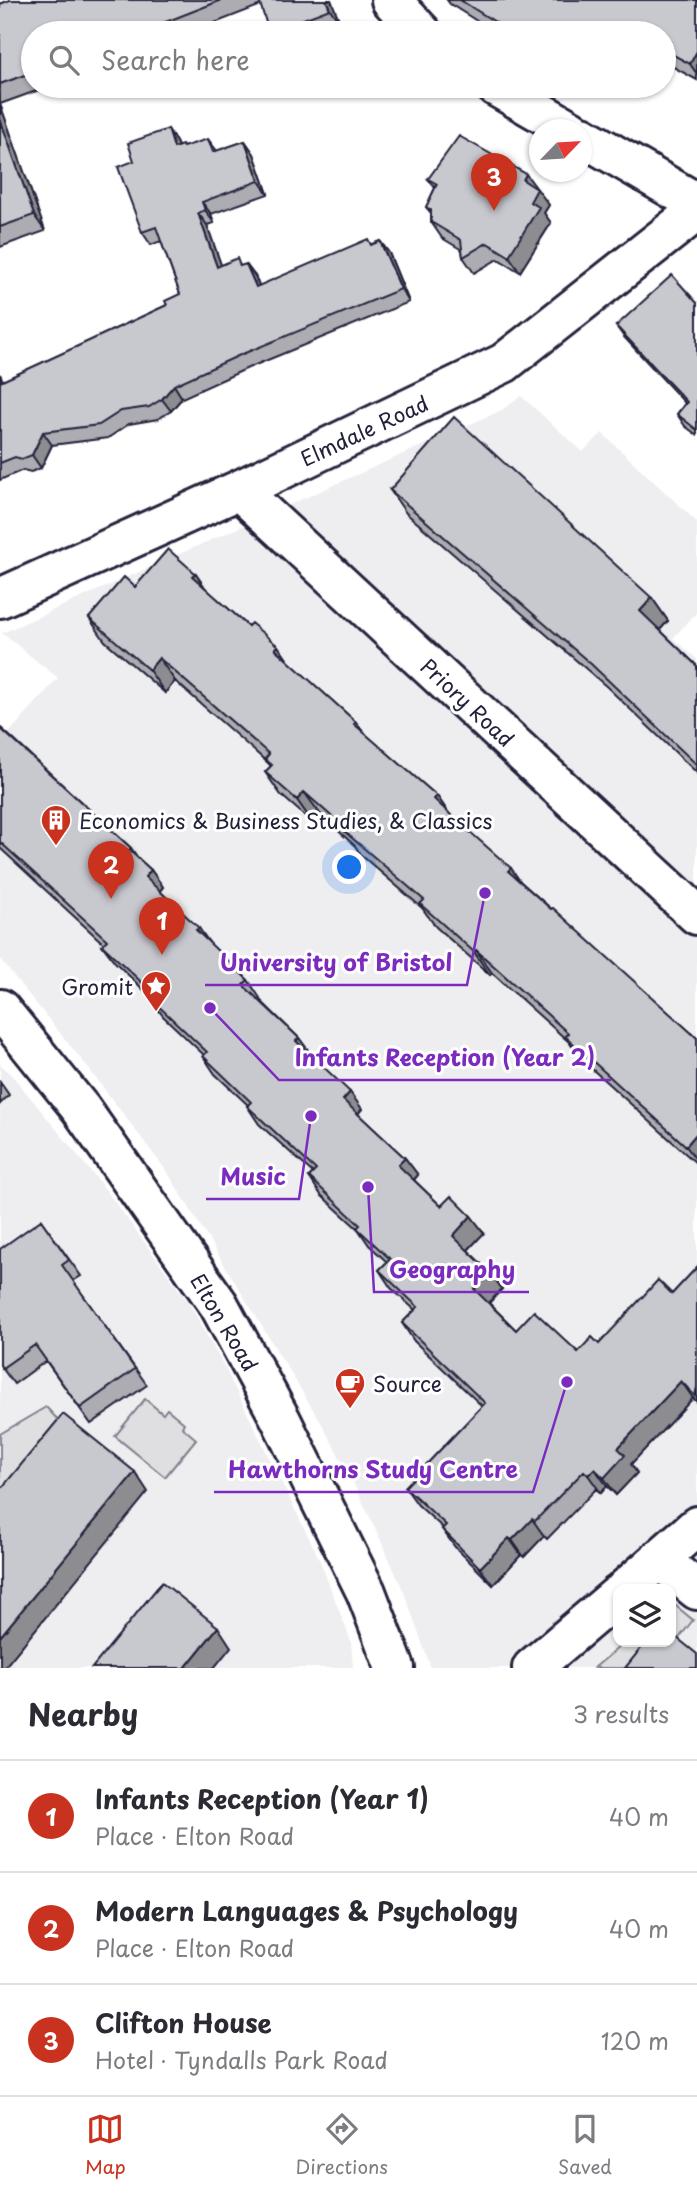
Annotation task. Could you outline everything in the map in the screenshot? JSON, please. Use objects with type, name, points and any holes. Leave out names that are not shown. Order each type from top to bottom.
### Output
[{"type":"street","points":[[391,0],[411,21]]},
{"type":"street","points":[[515,98],[551,119]]},
{"type":"street","points":[[592,142],[697,203]]},
{"type":"street","name":"Elmdale Road","points":[[0,598],[239,489],[504,363],[697,211]]},
{"type":"street","name":"Priory Road","points":[[239,489],[697,915]]},
{"type":"street","name":"Elton Road","points":[[0,1009],[81,1110],[219,1305],[281,1420],[366,1592],[395,1668]]},
{"type":"street","points":[[631,1584],[697,1526]]},
{"type":"street","points":[[660,1560],[697,1590]]},
{"type":"street","points":[[532,1668],[613,1599]]},
{"type":"shaded area","points":[[521,396],[583,452],[602,433],[697,522],[697,612],[673,638],[697,659],[697,1668],[431,1668],[404,1592],[353,1482],[322,1424],[168,1173],[0,959],[0,743],[58,678],[2,633],[502,410]]},
{"type":"shaded area","points":[[0,1064],[106,1190],[189,1303],[226,1370],[318,1556],[351,1641],[353,1668],[0,1668]]},
{"type":"shaded area","points":[[145,1399],[163,1414],[167,1409],[184,1423],[182,1427],[196,1439],[165,1477],[115,1436]]},
{"type":"shaded area","points":[[46,1407],[71,1434],[0,1503],[0,1434]]},
{"type":"shaded area","points":[[676,1606],[693,1620],[676,1642]]},
{"type":"shaded area","points":[[619,1647],[672,1647],[656,1668],[594,1668]]},
{"type":"building","points":[[10,0],[222,0],[168,21],[21,21],[21,76],[0,84],[0,4]]},
{"type":"building","points":[[259,0],[326,0],[330,9],[298,21],[266,21]]},
{"type":"building","points":[[460,0],[697,0],[697,51],[690,64],[676,56],[676,21],[494,21]]},
{"type":"building","points":[[0,119],[34,215],[0,227]]},
{"type":"building","points":[[168,129],[174,148],[208,139],[213,152],[245,141],[259,181],[202,202],[205,210],[198,213],[217,267],[237,258],[240,266],[246,264],[256,287],[368,239],[371,245],[380,241],[401,289],[174,385],[162,399],[149,407],[121,411],[99,425],[43,432],[32,455],[22,459],[15,457],[0,463],[0,382],[167,305],[165,301],[180,294],[156,227],[142,232],[118,167],[134,161],[128,143]]},
{"type":"building","points":[[459,136],[526,174],[523,180],[537,189],[530,202],[539,207],[509,256],[487,243],[463,257],[461,240],[431,222],[431,210],[426,207],[437,184],[428,179]]},
{"type":"building","points":[[672,275],[697,303],[697,430],[677,414],[687,402],[616,326]]},
{"type":"building","points":[[454,417],[652,598],[640,611],[697,666],[697,765],[591,664],[390,490]]},
{"type":"building","points":[[168,549],[195,573],[192,576],[248,626],[251,623],[278,646],[275,649],[356,722],[354,724],[437,796],[434,799],[511,868],[508,871],[697,1038],[697,1133],[686,1146],[565,1036],[568,1033],[476,950],[474,952],[420,904],[424,900],[345,832],[347,830],[304,792],[297,800],[265,772],[272,765],[265,759],[269,754],[159,658],[149,670],[89,618],[124,577],[135,587]]},
{"type":"building","points":[[0,728],[131,848],[129,850],[151,870],[145,877],[199,928],[196,930],[248,980],[243,985],[299,1038],[296,1041],[350,1092],[343,1100],[405,1158],[398,1165],[441,1206],[451,1196],[471,1216],[453,1236],[490,1272],[474,1289],[516,1330],[534,1311],[578,1352],[592,1337],[599,1344],[658,1280],[672,1294],[697,1267],[695,1396],[681,1381],[618,1448],[625,1455],[604,1478],[595,1469],[588,1475],[584,1471],[535,1521],[532,1519],[512,1540],[509,1538],[480,1568],[442,1529],[446,1525],[405,1487],[485,1403],[402,1323],[418,1307],[379,1270],[390,1259],[357,1228],[360,1225],[309,1177],[316,1170],[247,1106],[251,1102],[203,1056],[207,1052],[151,999],[155,995],[102,945],[107,940],[0,842]]},
{"type":"building","points":[[41,1220],[69,1260],[62,1265],[135,1369],[80,1408],[35,1345],[2,1368],[0,1365],[0,1249]]},
{"type":"building","points":[[63,1414],[135,1472],[0,1637],[0,1490]]},
{"type":"building","points":[[162,1582],[218,1627],[185,1668],[92,1668]]},
{"type":"building","points":[[676,1637],[697,1654],[697,1668],[625,1668],[642,1647],[676,1647]]},
{"type":"place","name":"Clifton House","points":[[494,211]]},
{"type":"place","name":"Economics & Business Studies, & Classics","points":[[56,847]]},
{"type":"place","name":"University of Bristol","points":[[485,893]]},
{"type":"place","name":"Modern Languages & Psychology","points":[[111,899]]},
{"type":"place","name":"Infants Reception (Year 1)","points":[[162,955]]},
{"type":"place","name":"Infants Reception (Year 2)","points":[[210,1008]]},
{"type":"place","name":"Gromit","points":[[156,1013]]},
{"type":"place","name":"Music","points":[[311,1116]]},
{"type":"place","name":"Geography","points":[[368,1187]]},
{"type":"place","name":"Hawthorns Study Centre","points":[[567,1382]]},
{"type":"place","name":"Source","points":[[350,1410]]}]
